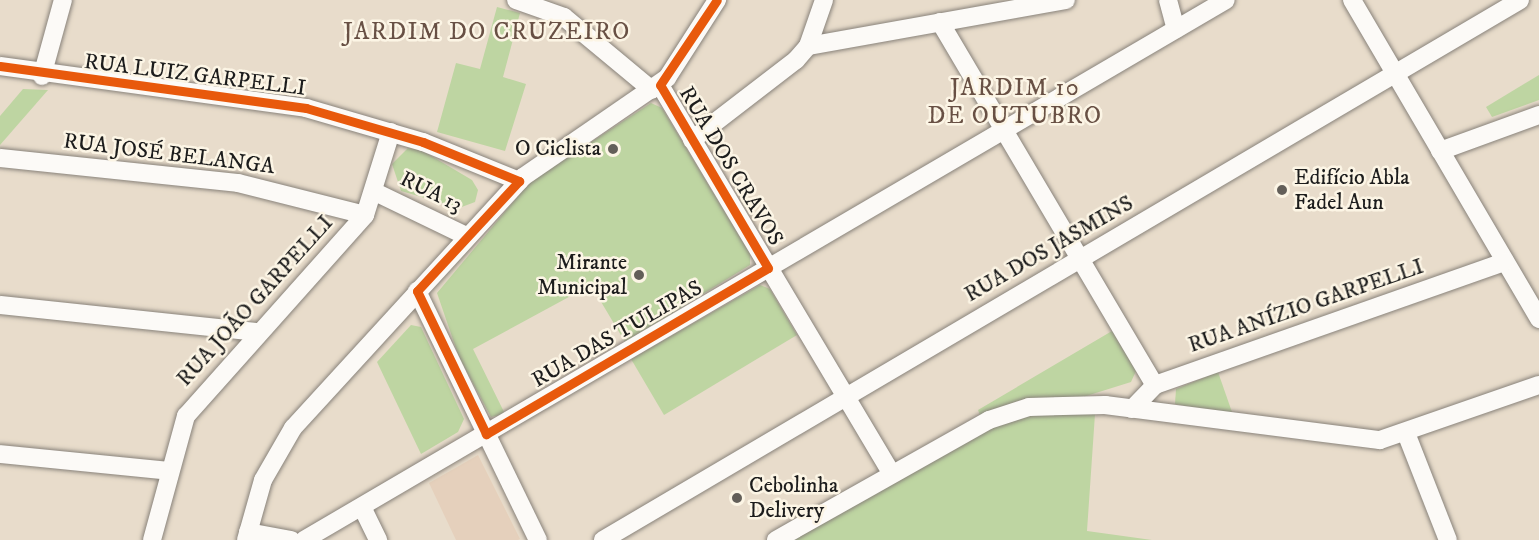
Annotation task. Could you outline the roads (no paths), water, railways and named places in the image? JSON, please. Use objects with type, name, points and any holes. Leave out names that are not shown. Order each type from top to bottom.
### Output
[{"type":"street","points":[[42,76],[63,0]]},
{"type":"street","points":[[516,0],[544,4],[656,88]]},
{"type":"street","points":[[291,540],[247,536],[263,480],[293,428],[466,236],[519,181],[656,88],[717,0]]},
{"type":"street","points":[[692,140],[782,73],[807,46],[824,0]]},
{"type":"street","points":[[807,46],[1066,0]]},
{"type":"street","points":[[1168,0],[1176,29]]},
{"type":"street","name":"RUA DAS TULIPAS","points":[[304,540],[324,535],[362,507],[1226,0]]},
{"type":"street","points":[[1352,0],[1539,319]]},
{"type":"street","name":"RUA DOS JASMINS","points":[[603,540],[1520,0]]},
{"type":"street","points":[[940,22],[1155,385]]},
{"type":"street","name":"RUA LUIZ GARPELLI","points":[[0,66],[42,76],[258,99],[391,132],[519,181]]},
{"type":"street","name":"RUA DOS CRAVOS","points":[[656,88],[692,140],[892,474]]},
{"type":"street","points":[[1440,151],[1539,115]]},
{"type":"street","name":"RUA JOÃO GARPELLI","points":[[152,540],[170,471],[195,402],[365,215],[375,192],[391,132]]},
{"type":"street","name":"RUA JOSÉ BELANGA","points":[[0,158],[238,183],[365,215]]},
{"type":"street","name":"RUA 13","points":[[375,192],[466,236]]},
{"type":"street","name":"RUA ANÍZIO GARPELLI","points":[[1132,409],[1155,385],[1505,262]]},
{"type":"street","points":[[417,291],[538,540]]},
{"type":"street","points":[[0,305],[259,332]]},
{"type":"street","points":[[776,540],[1008,412],[1059,405],[1132,409],[1371,440],[1406,433],[1539,385]]},
{"type":"street","points":[[1406,433],[1448,540]]},
{"type":"street","points":[[0,454],[170,471]]},
{"type":"street","points":[[362,507],[378,540]]},
{"type":"place","name":"O Ciclista","points":[[613,149]]},
{"type":"place","name":"Edifício Abla Fadel Aun","points":[[1282,190]]},
{"type":"place","name":"Mirante Municipal","points":[[639,275]]},
{"type":"place","name":"Cebolinha Delivery","points":[[737,498]]},
{"type":"district","name":"JARDIM DO CRUZEIRO","points":[[487,33]]},
{"type":"district","name":"JARDIM 10 DE OUTUBRO","points":[[1015,103]]}]
